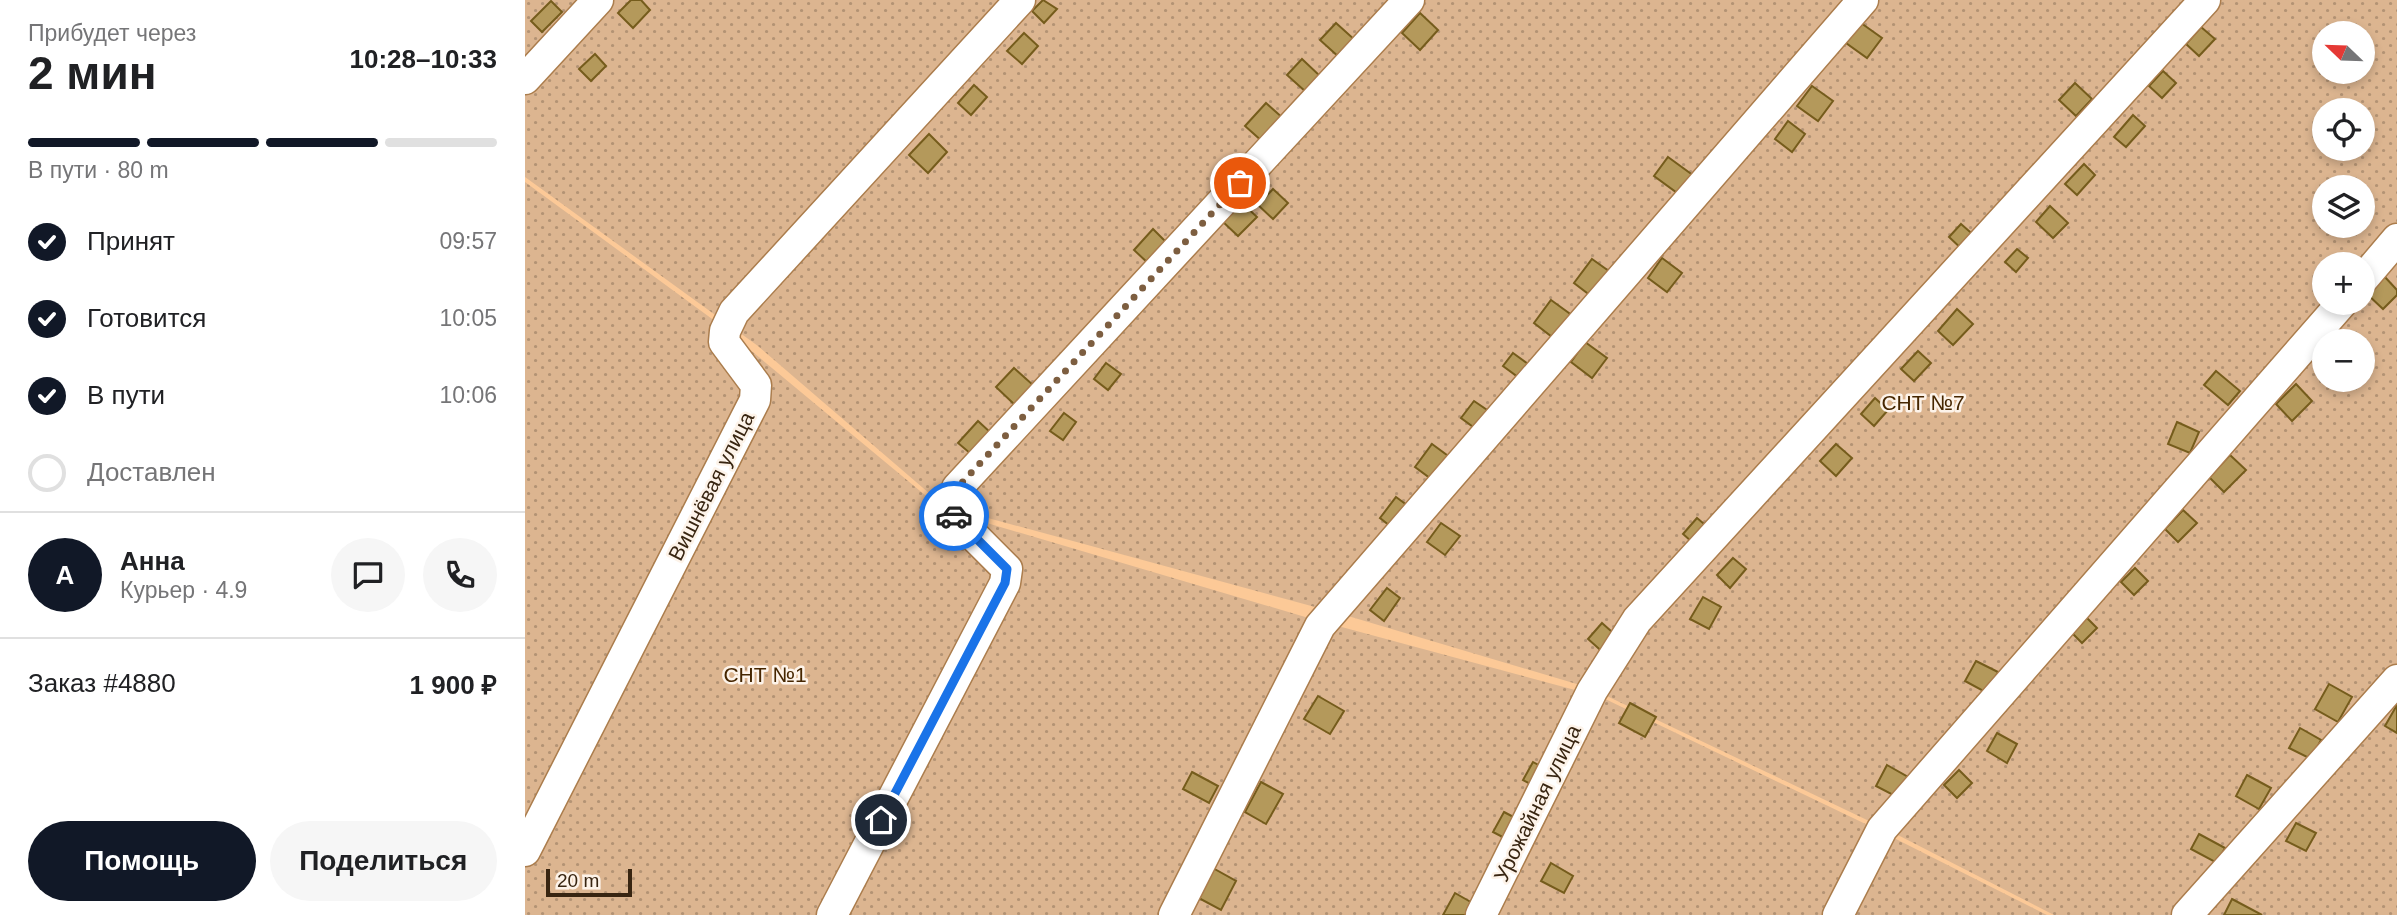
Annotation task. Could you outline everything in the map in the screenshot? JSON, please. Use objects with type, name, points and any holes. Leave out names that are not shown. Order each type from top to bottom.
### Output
[{"type":"street","points":[[525,79],[598,0]]},
{"type":"street","name":"Вишнёвая улица","points":[[525,851],[755,400],[756,385],[724,342],[725,331],[734,312],[1020,0]]},
{"type":"street","points":[[832,915],[1005,583],[1007,569],[953,515],[951,510],[957,488],[1409,0]]},
{"type":"street","points":[[1174,915],[1320,626],[1863,0]]},
{"type":"street","name":"Урожайная улица","points":[[1481,915],[1592,691],[1637,620],[2205,0]]},
{"type":"street","points":[[2375,265],[2397,239]]},
{"type":"street","points":[[1838,915],[1882,829],[2331,315]]},
{"type":"street","points":[[2187,915],[2397,680]]},
{"type":"green space","name":"СНТ №7","points":[[525,0],[2397,0],[2397,915],[2054,915],[1890,831],[1590,688],[1348,616],[944,506],[758,346],[525,177]]},
{"type":"green space","name":"СНТ №1","points":[[525,182],[719,324],[943,510],[1312,619],[1601,697],[1876,829],[2047,915],[525,915]]},
{"type":"building","points":[[631,0],[641,0],[650,10],[633,28],[618,13]]},
{"type":"building","points":[[1043,0],[1057,9],[1044,23],[1032,11]]},
{"type":"building","points":[[551,1],[562,12],[542,32],[531,21]]},
{"type":"building","points":[[1420,13],[1438,30],[1420,50],[1402,33]]},
{"type":"building","points":[[1336,23],[1356,41],[1340,58],[1320,40]]},
{"type":"building","points":[[1861,23],[1882,38],[1867,58],[1846,43]]},
{"type":"building","points":[[2201,27],[2215,39],[2199,56],[2186,44]]},
{"type":"building","points":[[1024,33],[1038,46],[1022,64],[1007,51]]},
{"type":"building","points":[[595,54],[606,66],[591,81],[579,69]]},
{"type":"building","points":[[1302,59],[1320,76],[1306,92],[1287,75]]},
{"type":"building","points":[[2163,71],[2176,83],[2162,98],[2149,86]]},
{"type":"building","points":[[2075,83],[2092,99],[2076,116],[2059,100]]},
{"type":"building","points":[[974,85],[987,97],[971,115],[958,103]]},
{"type":"building","points":[[1812,86],[1833,101],[1818,121],[1797,106]]},
{"type":"building","points":[[1266,103],[1284,119],[1263,142],[1245,126]]},
{"type":"building","points":[[2133,115],[2145,126],[2126,147],[2114,137]]},
{"type":"building","points":[[1788,121],[1805,134],[1792,152],[1775,139]]},
{"type":"building","points":[[929,134],[947,152],[928,173],[909,155]]},
{"type":"building","points":[[1668,157],[1694,176],[1680,195],[1654,176]]},
{"type":"building","points":[[2084,164],[2095,175],[2077,195],[2065,184]]},
{"type":"building","points":[[1273,189],[1288,203],[1273,219],[1258,205]]},
{"type":"building","points":[[1240,201],[1257,217],[1238,236],[1222,221]]},
{"type":"building","points":[[2050,206],[2068,223],[2053,238],[2036,222]]},
{"type":"building","points":[[1961,224],[1977,238],[1965,252],[1949,237]]},
{"type":"building","points":[[1153,229],[1168,244],[1149,264],[1134,250]]},
{"type":"building","points":[[2017,249],[2028,258],[2016,272],[2005,262]]},
{"type":"building","points":[[1662,258],[1682,273],[1667,292],[1648,278]]},
{"type":"building","points":[[1592,259],[1613,274],[1595,299],[1574,283]]},
{"type":"building","points":[[2384,276],[2397,290],[2397,295],[2383,309],[2375,302],[2375,286]]},
{"type":"building","points":[[1551,300],[1573,316],[1556,340],[1534,323]]},
{"type":"building","points":[[1957,309],[1973,324],[1953,345],[1938,331]]},
{"type":"building","points":[[1585,342],[1607,358],[1592,378],[1571,362]]},
{"type":"building","points":[[1918,351],[1931,363],[1914,381],[1901,369]]},
{"type":"building","points":[[1513,353],[1532,367],[1522,380],[1503,366]]},
{"type":"building","points":[[1106,363],[1121,374],[1108,390],[1094,379]]},
{"type":"building","points":[[1014,368],[1033,385],[1015,405],[996,387]]},
{"type":"building","points":[[2216,371],[2240,391],[2228,405],[2204,385]]},
{"type":"building","points":[[2296,384],[2312,401],[2292,421],[2276,404]]},
{"type":"building","points":[[1875,398],[1888,410],[1874,426],[1861,414]]},
{"type":"building","points":[[1474,401],[1493,414],[1480,432],[1461,418]]},
{"type":"building","points":[[1064,413],[1076,422],[1063,440],[1050,431]]},
{"type":"building","points":[[978,421],[991,433],[971,454],[958,443]]},
{"type":"building","points":[[2177,422],[2199,432],[2190,453],[2168,444]]},
{"type":"building","points":[[1432,444],[1455,461],[1438,484],[1415,467]]},
{"type":"building","points":[[1836,444],[1852,458],[1836,476],[1820,461]]},
{"type":"building","points":[[2230,455],[2246,470],[2224,492],[2209,477]]},
{"type":"building","points":[[1396,497],[1415,511],[1399,533],[1380,518]]},
{"type":"building","points":[[2183,510],[2197,523],[2178,542],[2165,529]]},
{"type":"building","points":[[1697,518],[1716,534],[1701,550],[1683,534]]},
{"type":"building","points":[[1441,523],[1460,536],[1445,555],[1427,542]]},
{"type":"building","points":[[1733,558],[1746,569],[1730,588],[1717,575]]},
{"type":"building","points":[[2135,568],[2148,581],[2134,595],[2121,582]]},
{"type":"building","points":[[1387,588],[1400,598],[1384,621],[1370,610]]},
{"type":"building","points":[[1703,597],[1721,607],[1709,629],[1690,619]]},
{"type":"building","points":[[2086,617],[2097,628],[2082,643],[2071,632]]},
{"type":"building","points":[[1602,623],[1620,639],[1606,655],[1588,639]]},
{"type":"building","points":[[1976,661],[1998,672],[1987,693],[1965,681]]},
{"type":"building","points":[[2329,684],[2352,697],[2338,722],[2315,709]]},
{"type":"building","points":[[1318,696],[1344,711],[1330,734],[1304,719]]},
{"type":"building","points":[[1630,703],[1656,717],[1645,737],[1619,723]]},
{"type":"building","points":[[2397,705],[2397,733],[2385,726]]},
{"type":"building","points":[[2300,728],[2321,740],[2311,759],[2289,748]]},
{"type":"building","points":[[1997,733],[2017,744],[2007,763],[1987,751]]},
{"type":"building","points":[[1533,762],[1551,772],[1542,790],[1523,780]]},
{"type":"building","points":[[1887,765],[1908,777],[1897,797],[1876,786]]},
{"type":"building","points":[[1959,770],[1972,783],[1957,798],[1944,785]]},
{"type":"building","points":[[1192,772],[1218,786],[1209,803],[1183,789]]},
{"type":"building","points":[[2247,775],[2271,788],[2259,809],[2236,796]]},
{"type":"building","points":[[1261,782],[1283,794],[1266,824],[1245,812]]},
{"type":"building","points":[[1504,812],[1523,822],[1512,842],[1493,832]]},
{"type":"building","points":[[2296,823],[2316,833],[2306,851],[2286,841]]},
{"type":"building","points":[[2199,834],[2225,848],[2217,863],[2191,849]]},
{"type":"building","points":[[1551,863],[1573,876],[1564,893],[1541,881]]},
{"type":"building","points":[[1211,867],[1236,881],[1221,910],[1195,896]]},
{"type":"building","points":[[1455,893],[1476,905],[1470,915],[1443,915]]},
{"type":"building","points":[[2232,899],[2262,915],[2224,915]]},
{"type":"way so far","points":[[954,516],[951,510],[957,488],[1240,183]]},
{"type":"route","points":[[881,820],[1005,583],[1007,569],[954,516]]}]
